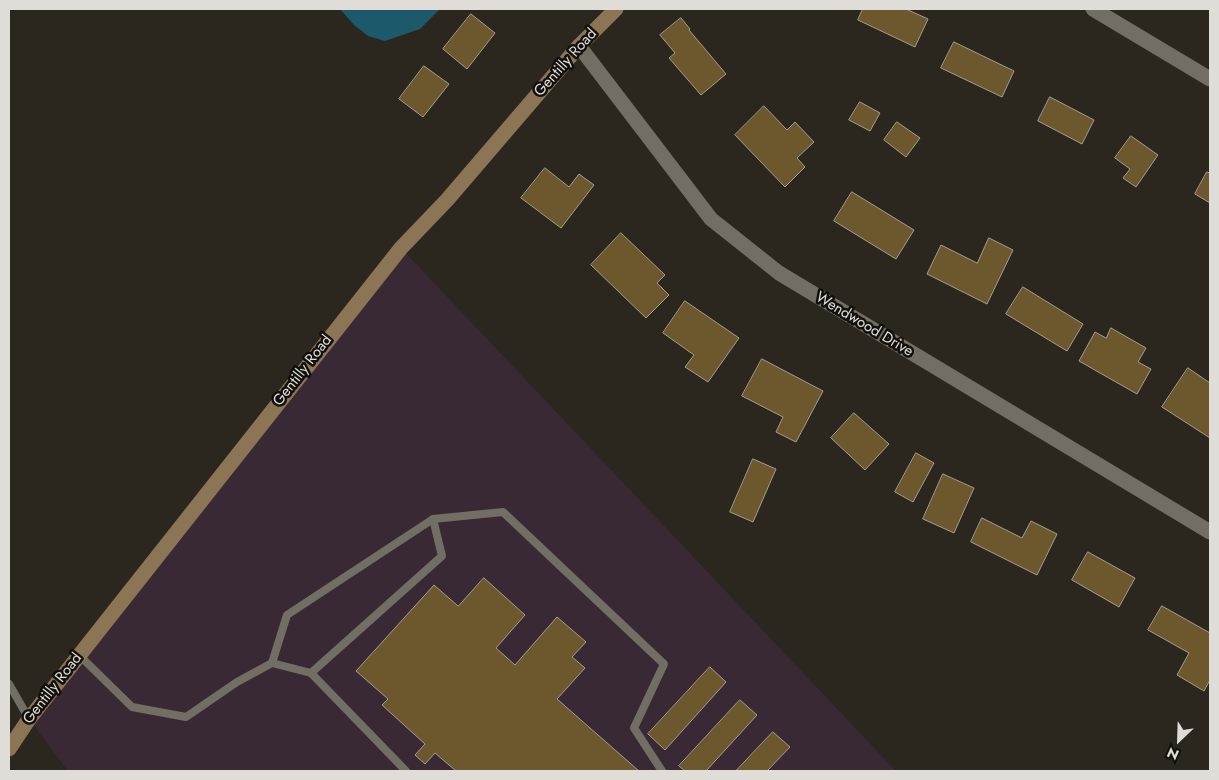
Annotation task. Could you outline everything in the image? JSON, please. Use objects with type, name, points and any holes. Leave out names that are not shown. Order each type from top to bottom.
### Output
[{"type":"street","name":"Gentilly Road","points":[[9,749],[29,719],[79,655],[401,248],[447,200],[579,46],[616,9]]},
{"type":"street","points":[[1093,9],[1210,79]]},
{"type":"street","name":"Wendwood Drive","points":[[579,46],[711,219],[778,273],[1210,532]]},
{"type":"lane","points":[[272,663],[287,615],[433,520],[503,512],[664,664],[634,728],[662,771]]},
{"type":"lane","points":[[311,673],[442,556],[433,520]]},
{"type":"lane","points":[[79,655],[132,707],[186,717],[237,682],[272,663],[311,673],[406,771]]},
{"type":"lane","points":[[9,684],[29,719]]},
{"type":"shaded area","points":[[401,248],[896,771],[68,771],[29,719]]},
{"type":"water","points":[[340,9],[440,9],[420,29],[385,41],[368,36],[354,25]]},
{"type":"building","points":[[863,9],[906,9],[928,19],[915,47],[858,20]]},
{"type":"building","points":[[471,14],[495,33],[467,69],[443,49]]},
{"type":"building","points":[[681,18],[726,74],[701,95],[669,58],[675,53],[660,35]]},
{"type":"building","points":[[954,42],[1014,71],[1002,97],[941,68]]},
{"type":"building","points":[[424,66],[449,84],[423,117],[399,99]]},
{"type":"building","points":[[1050,97],[1094,120],[1082,144],[1038,121]]},
{"type":"building","points":[[860,102],[880,113],[870,131],[849,120]]},
{"type":"building","points":[[764,106],[787,130],[795,122],[814,142],[797,158],[805,167],[785,187],[735,135]]},
{"type":"building","points":[[897,122],[920,138],[906,157],[884,140]]},
{"type":"building","points":[[1131,136],[1158,155],[1136,187],[1123,178],[1130,169],[1115,158]]},
{"type":"building","points":[[545,168],[569,187],[579,174],[594,185],[561,228],[521,198]]},
{"type":"building","points":[[1207,172],[1210,173],[1210,203],[1195,194]]},
{"type":"building","points":[[852,192],[914,230],[896,259],[834,221]]},
{"type":"building","points":[[621,233],[665,275],[657,283],[669,295],[646,318],[591,265]]},
{"type":"building","points":[[989,238],[1013,250],[987,304],[927,274],[941,245],[977,263]]},
{"type":"building","points":[[1023,287],[1083,324],[1067,351],[1006,314]]},
{"type":"building","points":[[685,301],[739,338],[708,382],[685,367],[694,355],[663,333]]},
{"type":"building","points":[[1111,328],[1146,348],[1138,362],[1151,369],[1137,394],[1079,361],[1095,332],[1106,338]]},
{"type":"building","points":[[762,359],[823,391],[796,442],[776,432],[783,417],[742,396]]},
{"type":"building","points":[[1188,368],[1210,383],[1210,438],[1162,407]]},
{"type":"building","points":[[854,413],[889,444],[865,470],[831,438]]},
{"type":"building","points":[[916,453],[934,463],[913,502],[895,492]]},
{"type":"building","points":[[753,459],[776,469],[753,522],[730,512]]},
{"type":"building","points":[[943,474],[974,488],[954,533],[923,519]]},
{"type":"building","points":[[982,518],[1022,538],[1031,521],[1057,534],[1037,575],[971,542]]},
{"type":"building","points":[[1088,552],[1135,578],[1119,607],[1072,580]]},
{"type":"building","points":[[484,578],[525,615],[496,648],[515,665],[557,617],[586,642],[572,657],[585,668],[557,699],[639,771],[456,771],[435,753],[425,764],[415,755],[425,744],[382,705],[388,699],[356,671],[434,585],[458,606]]},
{"type":"building","points":[[1162,606],[1210,633],[1210,680],[1204,691],[1177,675],[1189,653],[1148,630]]},
{"type":"building","points":[[710,667],[726,682],[665,750],[648,734]]},
{"type":"building","points":[[740,700],[757,715],[706,771],[685,771],[679,766]]},
{"type":"building","points":[[773,732],[790,747],[767,771],[736,771]]}]
